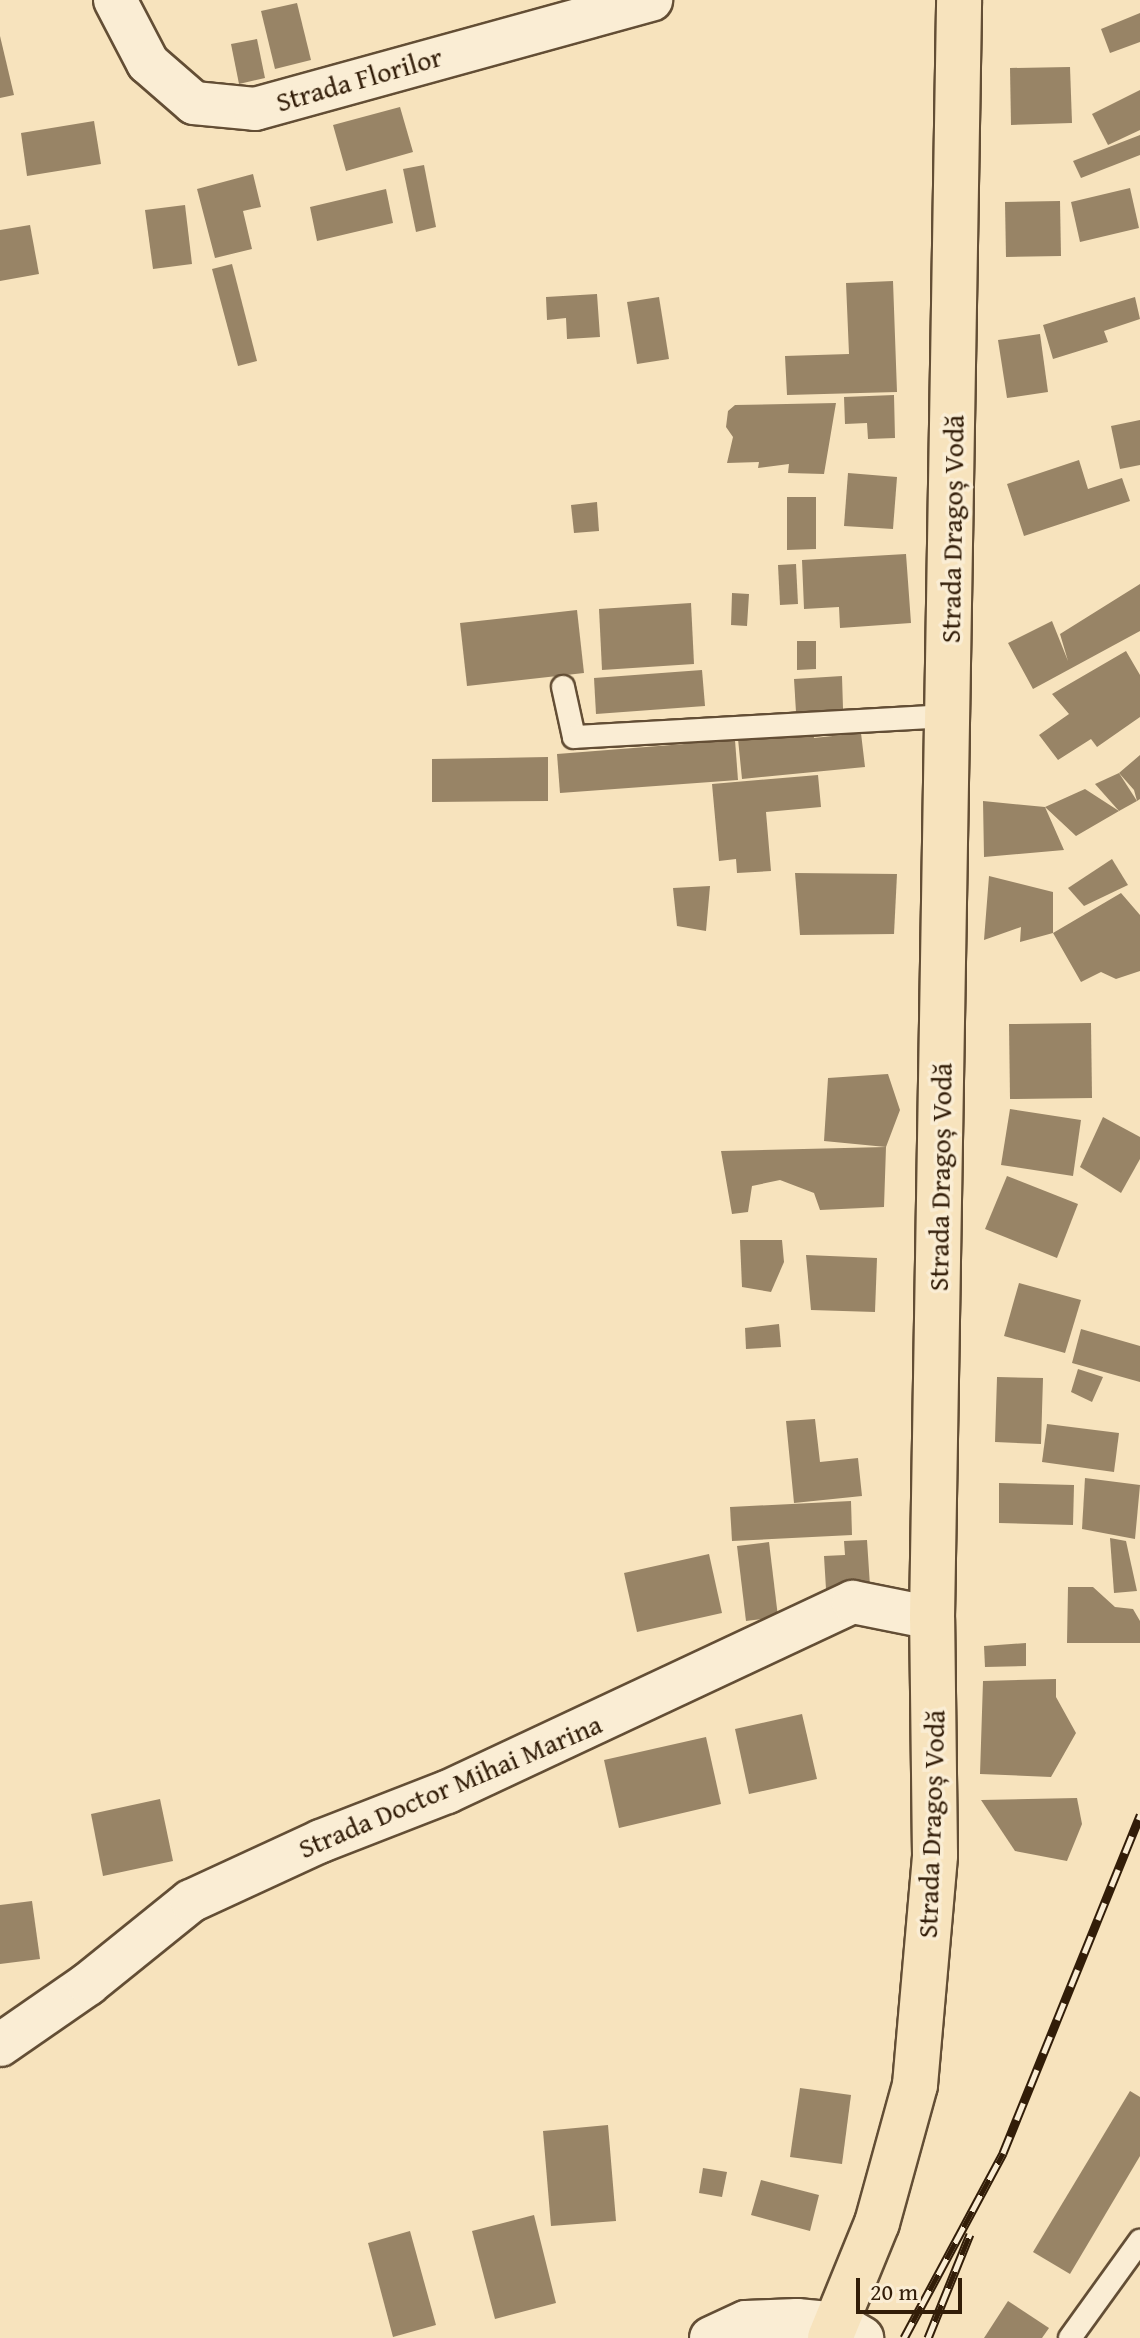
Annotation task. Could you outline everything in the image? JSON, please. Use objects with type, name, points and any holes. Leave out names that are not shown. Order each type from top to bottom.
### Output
[{"type":"main road","name":"Strada Dragoș Vodă","points":[[844,2333],[895,2169],[915,2085],[935,1855],[932,1618],[950,716],[959,0]]},
{"type":"street","name":"Strada Florilor","points":[[115,0],[148,63],[194,103],[255,109],[651,0]]},
{"type":"street","name":"Strada Doctor Mihai Marina","points":[[0,2045],[88,1984],[191,1901],[307,1848],[447,1792],[853,1602],[932,1618]]},
{"type":"street","points":[[711,2338],[746,2322],[844,2333]]},
{"type":"lane","points":[[563,687],[574,737],[950,716]]},
{"type":"lane","points":[[1070,2338],[1140,2241]]},
{"type":"building","points":[[297,3],[311,60],[275,69],[261,11]]},
{"type":"building","points":[[1140,13],[1140,42],[1110,53],[1101,29]]},
{"type":"building","points":[[0,36],[14,95],[0,98]]},
{"type":"building","points":[[257,39],[265,78],[239,84],[231,44]]},
{"type":"building","points":[[1070,67],[1072,123],[1011,125],[1010,68]]},
{"type":"building","points":[[1140,90],[1140,130],[1108,145],[1092,114]]},
{"type":"building","points":[[400,107],[413,152],[346,171],[333,125]]},
{"type":"building","points":[[94,121],[101,164],[27,176],[21,133]]},
{"type":"building","points":[[1140,135],[1140,155],[1081,178],[1073,161]]},
{"type":"building","points":[[424,165],[436,227],[416,232],[403,169]]},
{"type":"building","points":[[253,174],[261,207],[243,211],[252,249],[215,258],[197,189]]},
{"type":"building","points":[[1130,188],[1139,228],[1080,242],[1071,202]]},
{"type":"building","points":[[386,189],[393,223],[317,241],[310,207]]},
{"type":"building","points":[[1060,201],[1061,256],[1006,257],[1005,202]]},
{"type":"building","points":[[185,205],[192,264],[153,269],[145,210]]},
{"type":"building","points":[[30,225],[39,274],[0,281],[0,230]]},
{"type":"building","points":[[232,264],[257,361],[238,366],[212,269]]},
{"type":"building","points":[[893,281],[897,392],[787,395],[785,356],[849,354],[846,283]]},
{"type":"building","points":[[597,294],[600,337],[567,339],[566,318],[547,320],[546,297]]},
{"type":"building","points":[[659,297],[669,359],[637,364],[627,302]]},
{"type":"building","points":[[1135,297],[1140,319],[1104,331],[1108,342],[1053,359],[1043,325]]},
{"type":"building","points":[[1040,334],[1048,392],[1007,398],[998,340]]},
{"type":"building","points":[[894,395],[895,438],[868,439],[867,423],[845,424],[844,397]]},
{"type":"building","points":[[836,403],[824,474],[788,473],[789,464],[758,468],[759,462],[727,463],[733,437],[726,427],[728,411],[735,405]]},
{"type":"building","points":[[1140,420],[1140,465],[1120,469],[1111,426]]},
{"type":"building","points":[[1079,460],[1088,489],[1122,478],[1130,501],[1024,536],[1007,484]]},
{"type":"building","points":[[848,473],[897,477],[893,529],[844,526]]},
{"type":"building","points":[[787,497],[816,497],[816,549],[787,550]]},
{"type":"building","points":[[597,502],[599,531],[574,533],[571,505]]},
{"type":"building","points":[[906,554],[911,623],[840,628],[839,607],[804,609],[802,560]]},
{"type":"building","points":[[796,564],[798,604],[780,605],[778,565]]},
{"type":"building","points":[[1140,584],[1140,631],[1033,689],[1008,643],[1052,621],[1068,661],[1060,634]]},
{"type":"building","points":[[732,593],[749,594],[747,626],[731,625]]},
{"type":"building","points":[[691,603],[694,664],[602,670],[599,609]]},
{"type":"building","points":[[577,610],[584,673],[467,686],[460,623]]},
{"type":"building","points":[[797,641],[816,641],[816,669],[797,670]]},
{"type":"building","points":[[1126,651],[1140,675],[1140,717],[1097,747],[1091,739],[1058,760],[1039,735],[1069,714],[1052,694]]},
{"type":"building","points":[[702,670],[705,706],[596,714],[594,678]]},
{"type":"building","points":[[842,676],[843,709],[796,712],[794,679]]},
{"type":"building","points":[[813,731],[814,738],[861,733],[865,767],[742,779],[738,739]]},
{"type":"building","points":[[735,740],[738,780],[560,793],[557,754]]},
{"type":"building","points":[[1140,755],[1140,799],[1137,801],[1134,790],[1119,773]]},
{"type":"building","points":[[548,757],[548,801],[432,802],[432,759]]},
{"type":"building","points":[[1119,773],[1137,801],[1119,811],[1095,784]]},
{"type":"building","points":[[818,775],[821,807],[766,812],[771,871],[737,873],[736,859],[719,861],[712,784]]},
{"type":"building","points":[[1085,789],[1119,811],[1076,836],[1045,807]]},
{"type":"building","points":[[983,801],[1045,807],[1064,850],[984,857]]},
{"type":"building","points":[[1112,859],[1128,885],[1084,906],[1068,888]]},
{"type":"building","points":[[795,873],[897,874],[894,934],[800,935]]},
{"type":"building","points":[[989,876],[1053,892],[1053,933],[1020,942],[1021,927],[984,940]]},
{"type":"building","points":[[710,886],[706,931],[677,926],[673,888]]},
{"type":"building","points":[[1121,893],[1140,915],[1140,971],[1116,979],[1101,972],[1081,982],[1053,933]]},
{"type":"building","points":[[1091,1023],[1092,1098],[1010,1099],[1009,1024]]},
{"type":"building","points":[[888,1074],[900,1110],[886,1147],[824,1141],[828,1078]]},
{"type":"building","points":[[1010,1109],[1081,1120],[1073,1176],[1001,1165]]},
{"type":"building","points":[[1103,1117],[1140,1137],[1140,1159],[1121,1193],[1080,1167]]},
{"type":"building","points":[[886,1147],[884,1207],[820,1210],[814,1193],[780,1180],[752,1186],[748,1212],[732,1214],[721,1151]]},
{"type":"building","points":[[1007,1176],[1078,1204],[1057,1258],[985,1229]]},
{"type":"building","points":[[740,1240],[782,1240],[784,1262],[771,1292],[742,1287]]},
{"type":"building","points":[[806,1255],[877,1258],[875,1312],[811,1310]]},
{"type":"building","points":[[1019,1283],[1081,1300],[1065,1353],[1004,1336]]},
{"type":"building","points":[[779,1324],[781,1347],[746,1349],[745,1328]]},
{"type":"building","points":[[1081,1329],[1140,1346],[1140,1382],[1072,1363]]},
{"type":"building","points":[[1078,1369],[1103,1377],[1092,1402],[1071,1392]]},
{"type":"building","points":[[997,1377],[1043,1378],[1041,1444],[995,1442]]},
{"type":"building","points":[[815,1419],[820,1462],[858,1458],[862,1496],[794,1503],[786,1421]]},
{"type":"building","points":[[1047,1424],[1119,1433],[1114,1472],[1042,1462]]},
{"type":"building","points":[[1085,1478],[1140,1485],[1135,1539],[1082,1529]]},
{"type":"building","points":[[999,1483],[1074,1485],[1073,1525],[999,1523]]},
{"type":"building","points":[[851,1501],[852,1535],[732,1541],[730,1507]]},
{"type":"building","points":[[1110,1538],[1126,1541],[1137,1591],[1114,1593]]},
{"type":"building","points":[[867,1540],[870,1586],[826,1589],[824,1556],[845,1555],[844,1541]]},
{"type":"building","points":[[769,1542],[778,1617],[746,1621],[737,1546]]},
{"type":"building","points":[[709,1554],[722,1613],[637,1632],[624,1573]]},
{"type":"building","points":[[1068,1587],[1093,1587],[1115,1607],[1133,1609],[1140,1621],[1140,1643],[1067,1643]]},
{"type":"building","points":[[1026,1643],[1026,1666],[985,1667],[984,1646]]},
{"type":"building","points":[[1056,1679],[1056,1697],[1076,1733],[1051,1777],[980,1774],[983,1681]]},
{"type":"building","points":[[802,1714],[817,1779],[749,1794],[735,1729]]},
{"type":"building","points":[[706,1737],[721,1804],[619,1828],[604,1760]]},
{"type":"building","points":[[1077,1798],[1082,1824],[1067,1861],[1015,1851],[981,1800]]},
{"type":"building","points":[[160,1799],[173,1861],[103,1876],[91,1814]]},
{"type":"building","points":[[32,1901],[40,1959],[0,1964],[0,1905]]},
{"type":"building","points":[[800,2088],[851,2095],[842,2164],[790,2157]]},
{"type":"building","points":[[1130,2091],[1140,2097],[1140,2156],[1070,2274],[1033,2252]]},
{"type":"building","points":[[608,2125],[616,2221],[551,2226],[543,2131]]},
{"type":"building","points":[[703,2168],[727,2172],[722,2197],[699,2193]]},
{"type":"building","points":[[761,2180],[819,2195],[810,2231],[751,2215]]},
{"type":"building","points":[[534,2215],[556,2303],[495,2319],[472,2231]]},
{"type":"building","points":[[410,2231],[436,2325],[393,2337],[368,2243]]},
{"type":"building","points":[[1008,2301],[1049,2328],[1042,2338],[984,2338]]},
{"type":"railway","points":[[904,2338],[1003,2153],[1140,1815]]},
{"type":"railway","points":[[928,2338],[970,2234]]}]
